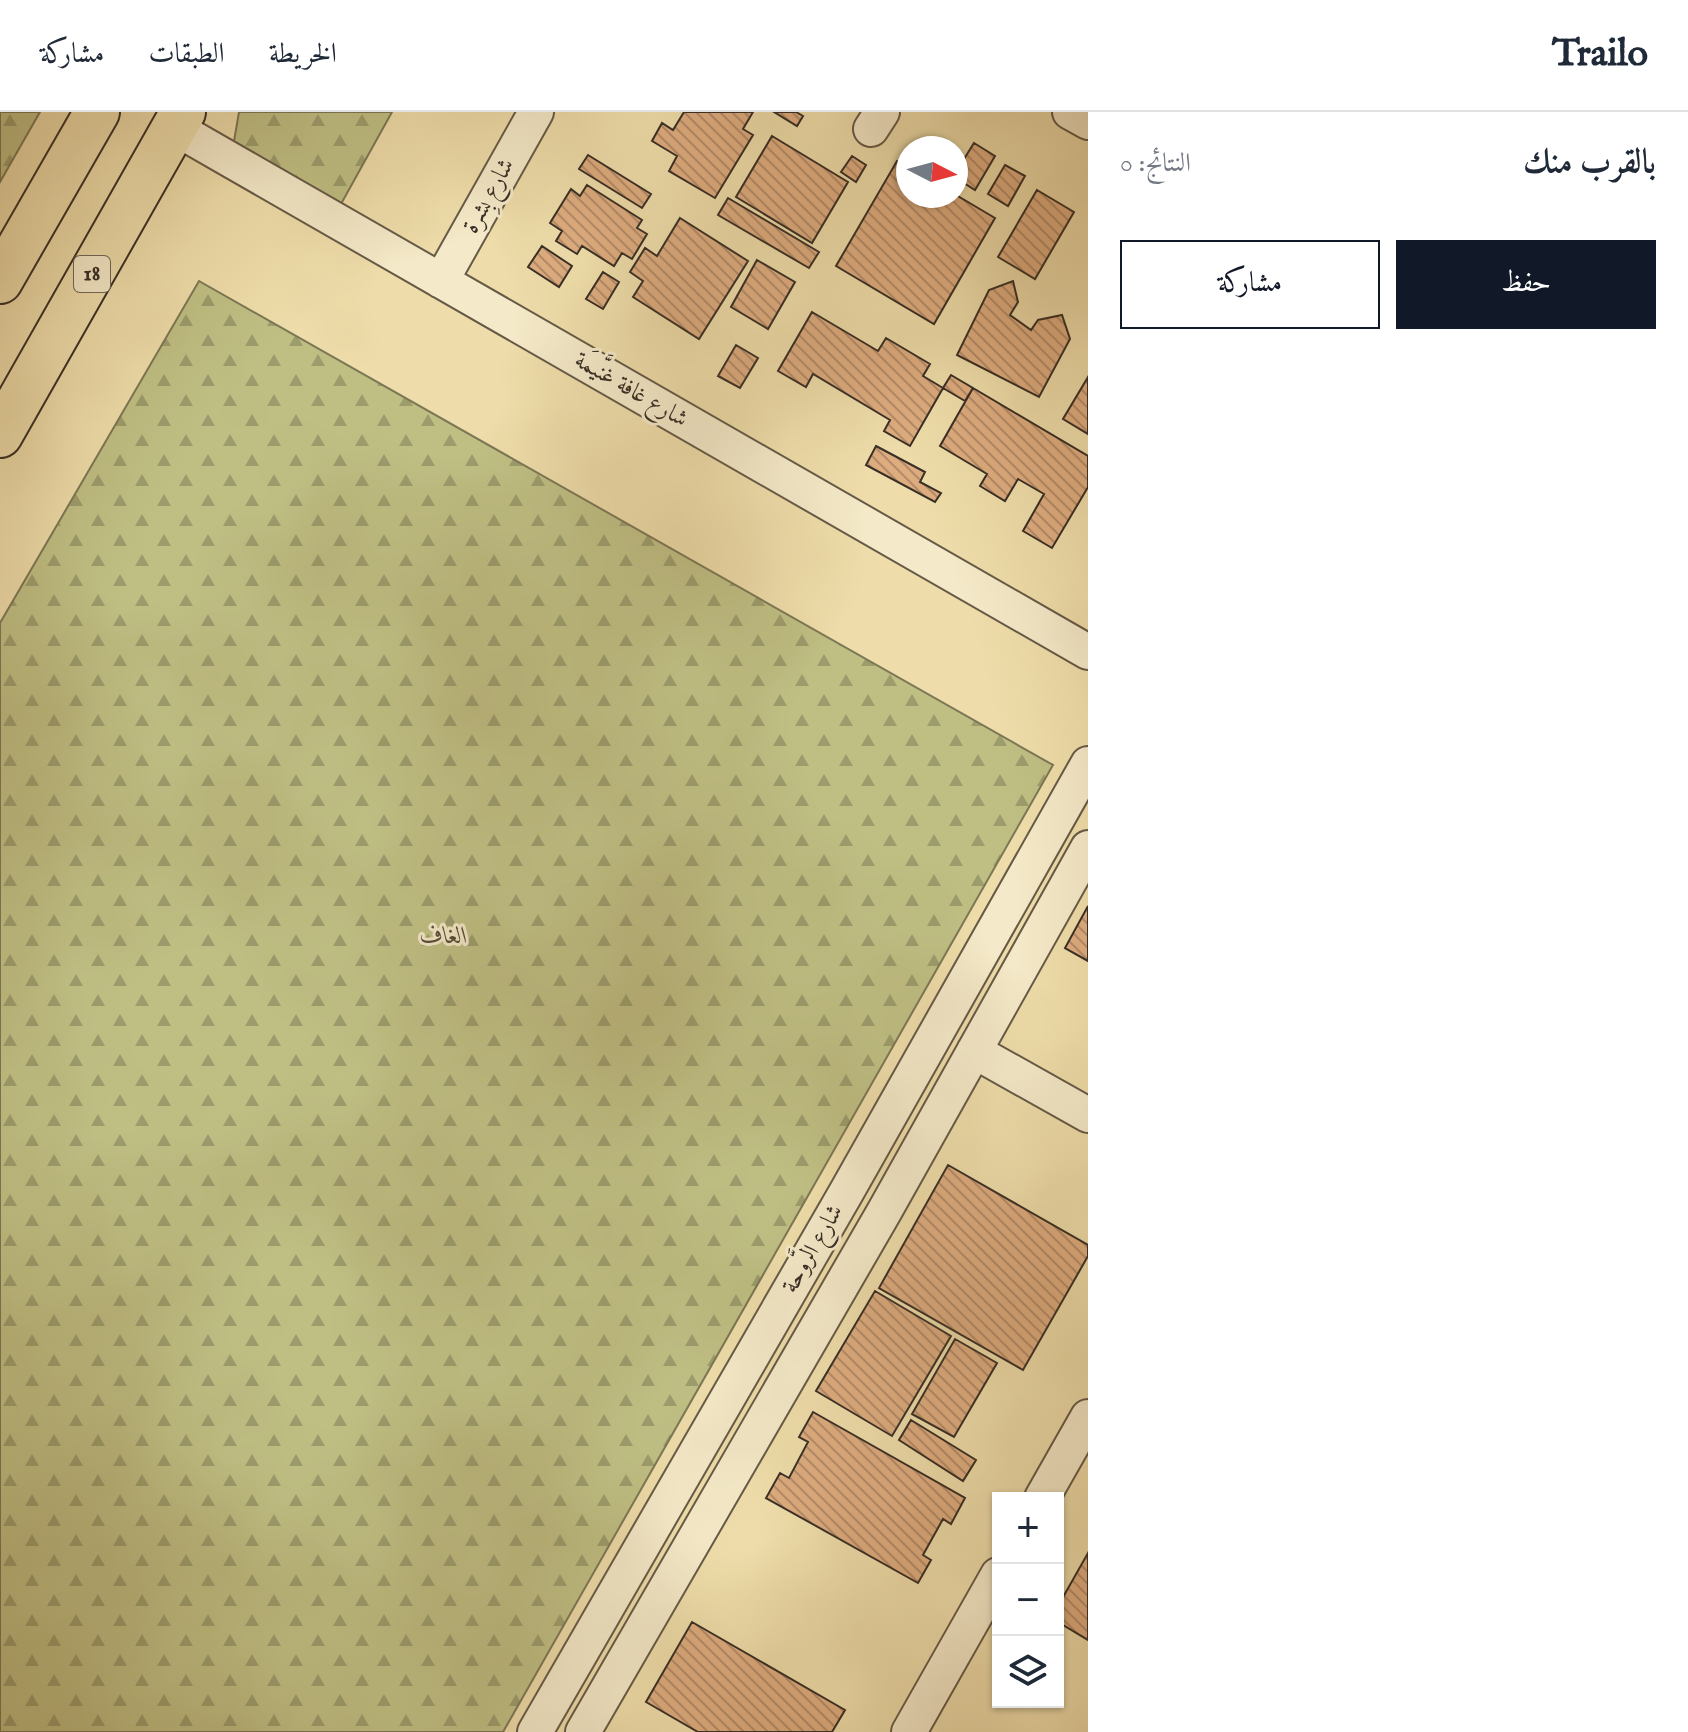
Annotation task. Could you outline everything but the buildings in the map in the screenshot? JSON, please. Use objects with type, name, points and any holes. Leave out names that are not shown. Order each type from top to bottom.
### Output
[{"type":"main road","points":[[0,281],[97,112]]},
{"type":"main road","name":"18","points":[[0,435],[179,120]]},
{"type":"street","name":"شارع بِشرة","points":[[441,281],[536,112]]},
{"type":"street","points":[[1070,112],[1088,122]]},
{"type":"street","name":"شارع غافة غنَّيمَة","points":[[179,120],[441,281],[1088,652]]},
{"type":"street","name":"شارع الرَّوحة","points":[[535,1732],[847,1191],[1088,764]]},
{"type":"street","name":"شارع الرَّوحة","points":[[583,1732],[1088,848]]},
{"type":"street","points":[[974,1051],[1088,1115]]},
{"type":"street","points":[[1046,1492],[1084,1431]]},
{"type":"street","points":[[909,1732],[992,1586]]},
{"type":"green space","points":[[0,112],[40,112],[0,182]]},
{"type":"green space","points":[[239,112],[392,112],[341,204],[287,182],[233,147]]},
{"type":"green space","name":"الغاف","points":[[199,281],[1053,765],[503,1732],[0,1732],[0,623]]}]
